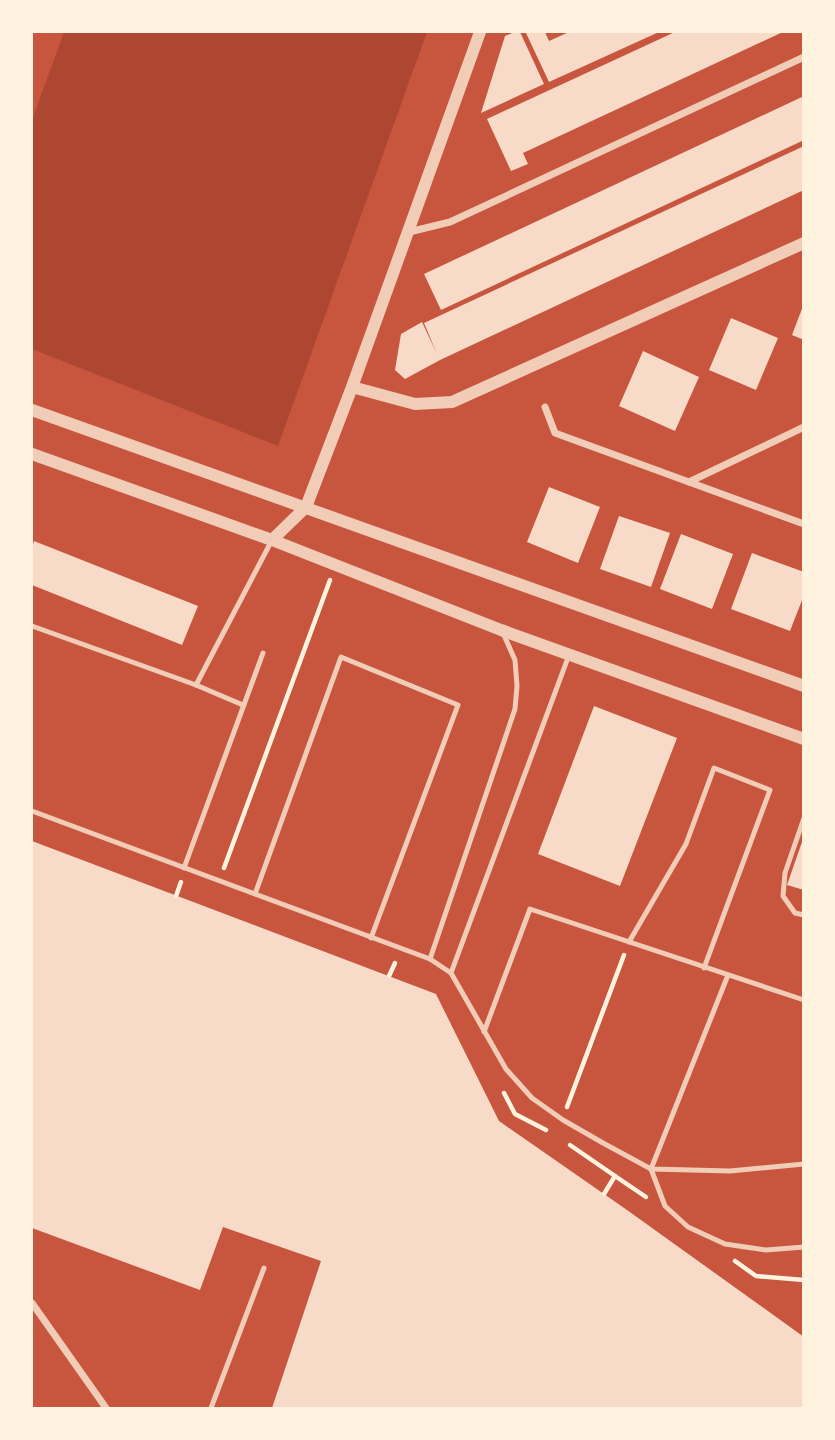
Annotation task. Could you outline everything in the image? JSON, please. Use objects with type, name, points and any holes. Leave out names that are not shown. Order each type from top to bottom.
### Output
[{"type":"street","points":[[272,540],[306,508],[480,32]]},
{"type":"street","points":[[408,232],[450,222],[803,57]]},
{"type":"street","points":[[352,387],[415,404],[452,402],[803,243]]},
{"type":"street","points":[[545,407],[555,433],[803,524]]},
{"type":"street","points":[[32,410],[803,687]]},
{"type":"street","points":[[689,482],[803,427]]},
{"type":"street","points":[[32,454],[272,540],[501,630],[803,739]]},
{"type":"street","points":[[32,1303],[106,1409]]},
{"type":"lane","points":[[195,685],[272,540]]},
{"type":"lane","points":[[32,626],[243,705]]},
{"type":"lane","points":[[430,959],[515,709],[515,660],[501,630]]},
{"type":"lane","points":[[184,868],[263,653]]},
{"type":"lane","points":[[451,973],[569,654]]},
{"type":"lane","points":[[255,894],[341,657],[458,705],[372,938]]},
{"type":"lane","points":[[629,942],[686,844],[713,768],[770,790],[704,968]]},
{"type":"lane","points":[[32,811],[430,959],[451,973],[506,1069],[532,1098],[563,1120],[652,1169],[730,1171],[803,1164]]},
{"type":"lane","points":[[803,818],[785,873],[783,896],[795,912],[803,915]]},
{"type":"lane","points":[[484,1032],[530,909],[803,1000]]},
{"type":"lane","points":[[728,975],[652,1169],[665,1206],[688,1227],[725,1244],[766,1250],[803,1247]]},
{"type":"lane","points":[[211,1409],[264,1268]]},
{"type":"path","points":[[219,881],[335,566]]},
{"type":"path","points":[[176,896],[181,883],[192,887]]},
{"type":"path","points":[[553,1133],[563,1120],[629,942]]},
{"type":"path","points":[[389,976],[395,963],[407,968]]},
{"type":"path","points":[[502,1090],[515,1114],[553,1133],[615,1176]]},
{"type":"shaded area","points":[[64,32],[427,32],[278,446],[32,349],[32,120]]},
{"type":"building","points":[[520,32],[544,84],[481,113],[505,36]]},
{"type":"building","points":[[545,32],[549,41],[569,32],[659,32],[549,82],[526,33]]},
{"type":"building","points":[[675,32],[783,32],[523,153],[528,164],[511,171],[487,119]]},
{"type":"building","points":[[804,96],[804,140],[441,310],[424,274]]},
{"type":"building","points":[[804,146],[804,190],[440,360],[405,379],[395,370],[401,334],[422,322],[437,354],[424,323]]},
{"type":"building","points":[[804,306],[804,340],[792,335]]},
{"type":"building","points":[[731,318],[778,338],[756,390],[709,370]]},
{"type":"building","points":[[643,351],[699,377],[675,431],[619,406]]},
{"type":"building","points":[[549,487],[600,507],[578,563],[527,542]]},
{"type":"building","points":[[619,516],[670,533],[651,587],[600,569]]},
{"type":"building","points":[[681,534],[733,554],[712,609],[660,589]]},
{"type":"building","points":[[34,541],[198,606],[182,645],[32,585]]},
{"type":"building","points":[[752,553],[804,572],[804,595],[790,631],[731,609]]},
{"type":"building","points":[[594,706],[677,738],[620,886],[538,854]]},
{"type":"building","points":[[804,839],[804,890],[787,885]]},
{"type":"building","points":[[32,841],[436,994],[499,1121],[804,1337],[804,1408],[272,1408],[321,1261],[223,1227],[200,1290],[32,1228]]}]
